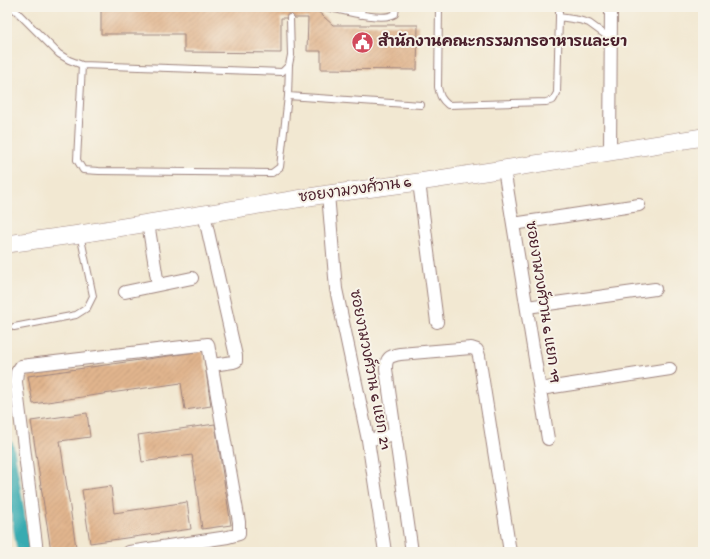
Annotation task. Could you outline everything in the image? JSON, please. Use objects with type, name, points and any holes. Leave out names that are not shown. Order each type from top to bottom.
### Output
[{"type":"street","points":[[610,152],[611,7]]},
{"type":"street","name":"ซอยงามวงศ์วาน 6","points":[[7,244],[80,234],[328,194],[504,169],[703,137]]},
{"type":"street","name":"ซอยงามวงศ์วาน 6 แยก 19","points":[[504,169],[548,439]]},
{"type":"street","points":[[419,182],[437,322]]},
{"type":"street","name":"ซอยงามวงศ์วาน 6 แยก 21","points":[[328,194],[336,289],[368,440],[385,552]]},
{"type":"street","points":[[513,224],[639,205]]},
{"type":"street","points":[[204,214],[236,356],[236,361],[233,362],[212,364]]},
{"type":"street","points":[[148,223],[158,285]]},
{"type":"street","points":[[125,292],[192,278]]},
{"type":"street","points":[[527,307],[655,289]]},
{"type":"street","points":[[37,552],[16,382],[17,372],[21,366],[208,344],[239,522],[239,534],[129,552]]},
{"type":"street","points":[[412,552],[386,362],[392,355],[463,348],[477,350],[479,356],[510,552]]},
{"type":"street","points":[[540,389],[670,370]]},
{"type":"street","points":[[368,440],[395,434]]},
{"type":"lane","points":[[12,7],[59,54],[82,65],[282,72],[289,66]]},
{"type":"lane","points":[[326,7],[361,15],[392,16],[395,14],[396,7]]},
{"type":"lane","points":[[361,15],[362,7]]},
{"type":"lane","points":[[439,7],[438,87],[440,96],[448,105],[546,102],[553,100],[557,93],[559,7]]},
{"type":"lane","points":[[559,17],[589,23],[611,39]]},
{"type":"lane","points":[[82,65],[77,160],[83,170],[272,173],[280,167],[291,55],[290,18]]},
{"type":"lane","points":[[288,96],[421,105]]},
{"type":"lane","points":[[14,328],[76,316],[87,308],[92,296],[80,234]]},
{"type":"building","name":"สำนักงานคณะกรรมการอาหารและยา","points":[[101,7],[315,9],[333,25],[418,25],[417,70],[321,69],[321,51],[307,51],[308,18],[281,18],[281,53],[184,52],[184,34],[101,34]]},
{"type":"building","points":[[203,351],[211,406],[185,410],[181,383],[33,404],[28,376]]},
{"type":"building","points":[[87,413],[90,437],[60,441],[76,547],[51,551],[31,421]]},
{"type":"building","points":[[215,424],[231,525],[202,529],[192,455],[142,462],[138,435]]},
{"type":"building","points":[[111,486],[114,513],[187,502],[191,529],[90,543],[82,490]]},
{"type":"waterway","points":[[7,447],[24,552]]},
{"type":"place","name":"สำนักงานคณะกรรมการอาหารและยา","points":[[362,43]]}]
